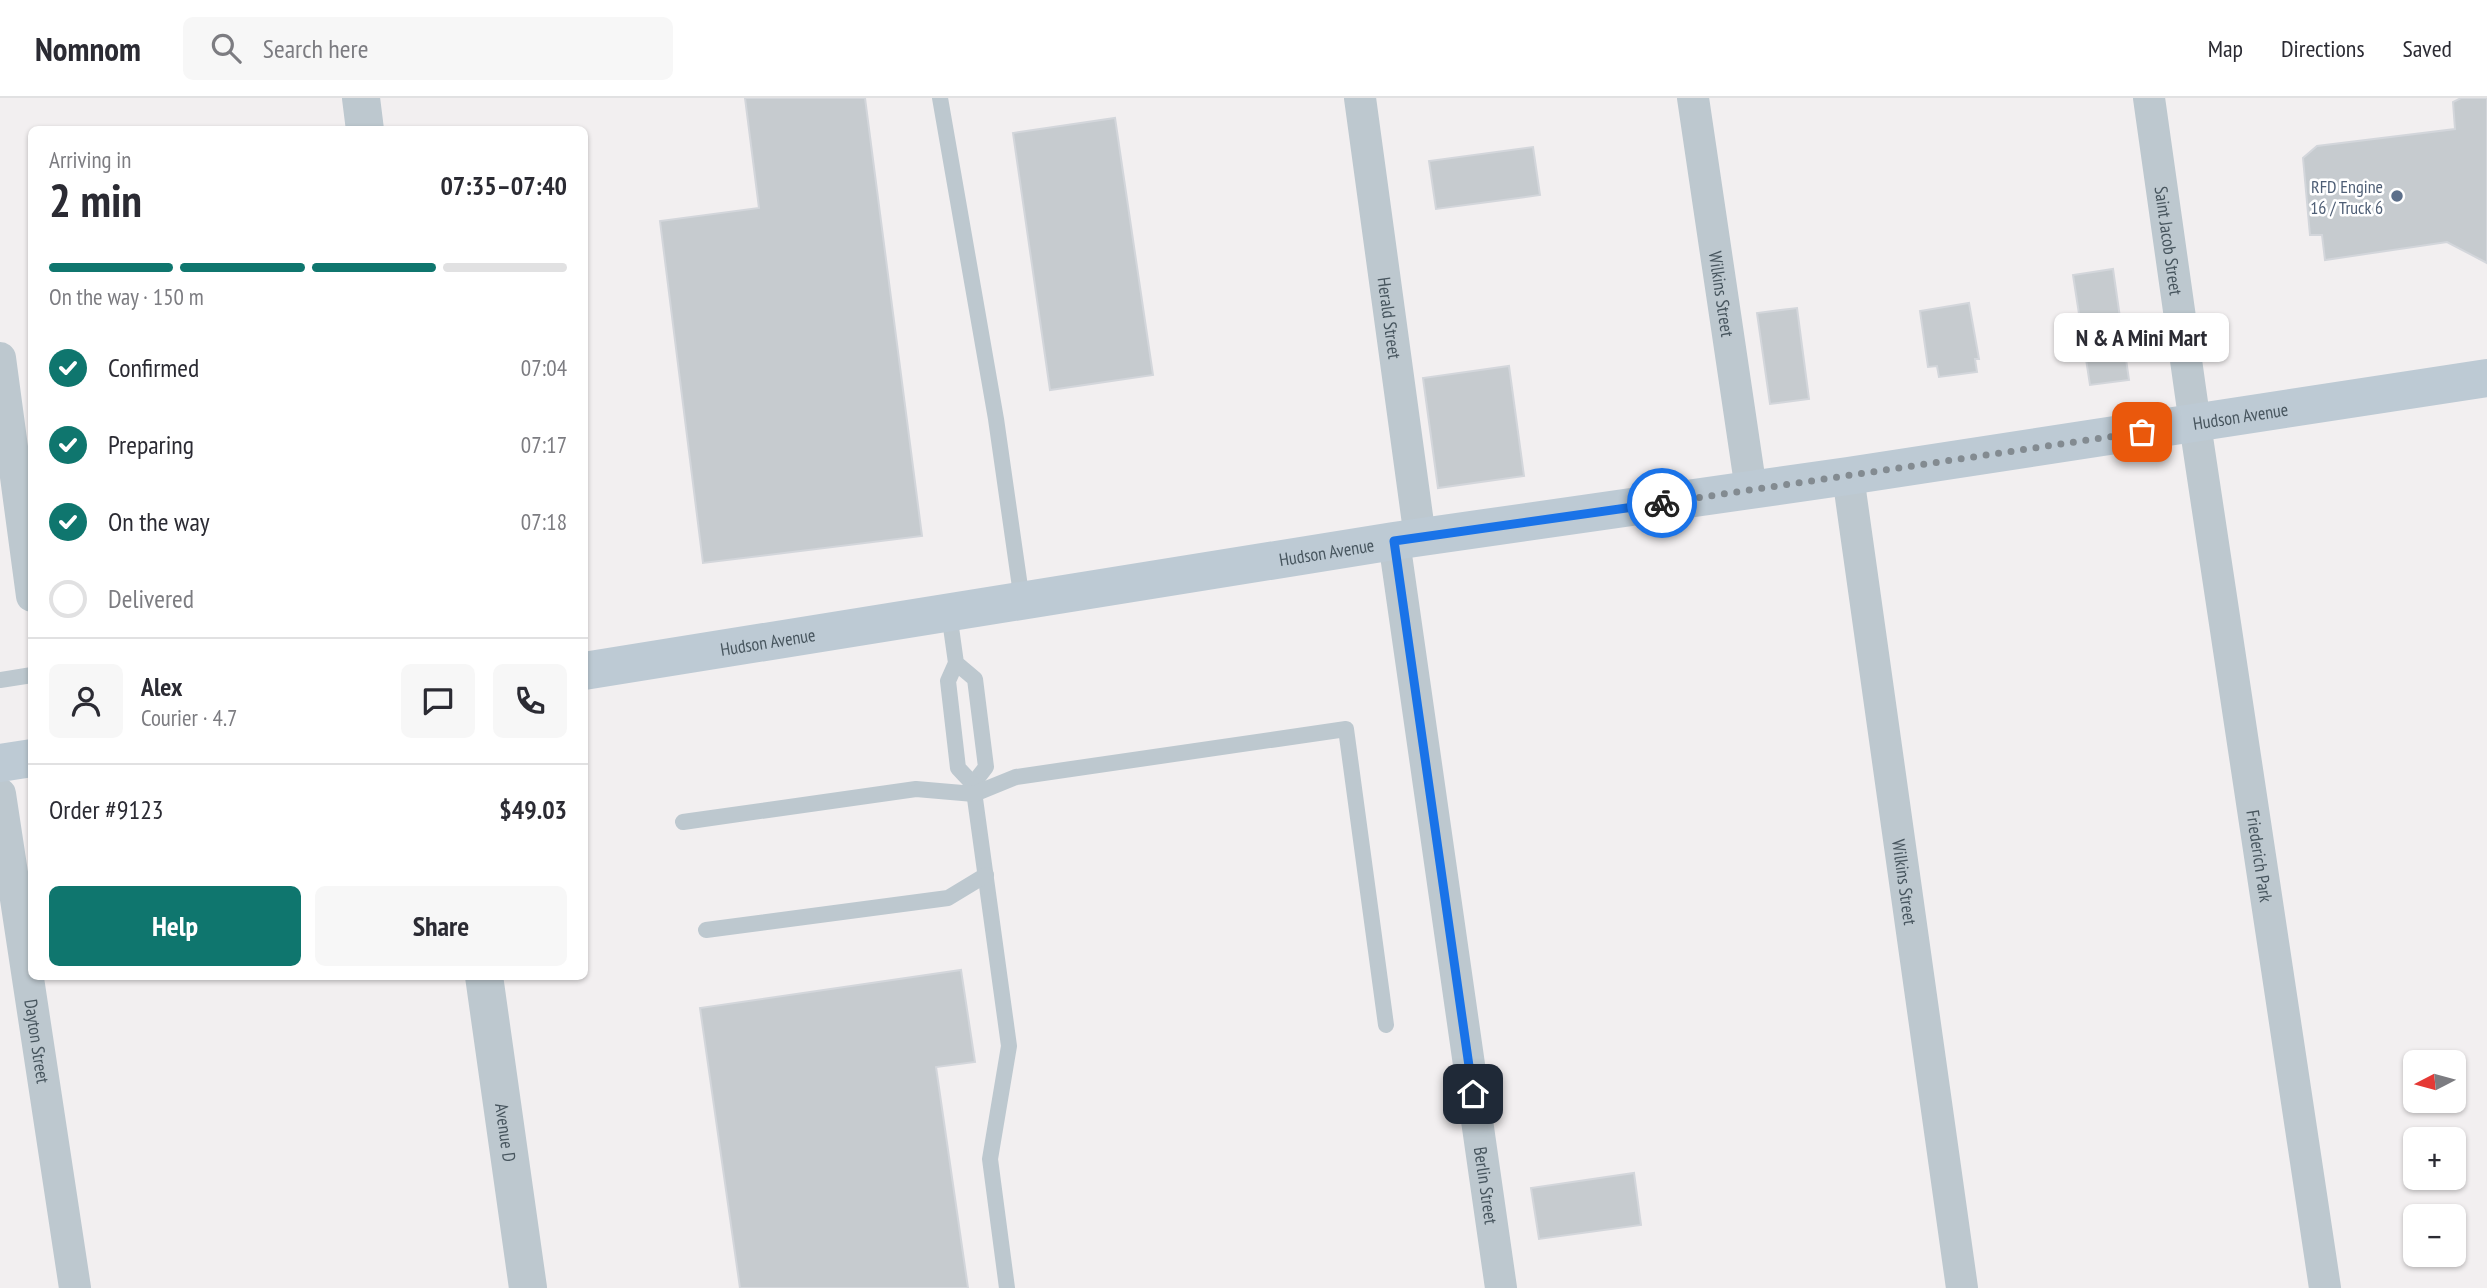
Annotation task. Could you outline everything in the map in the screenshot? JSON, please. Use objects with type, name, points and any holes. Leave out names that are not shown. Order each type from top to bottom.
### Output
[{"type":"main road","name":"Hudson Avenue","points":[[588,670],[1407,540],[2487,379]]},
{"type":"main road","points":[[0,763],[28,759]]},
{"type":"street","points":[[361,98],[364,126]]},
{"type":"street","name":"Herald Street","points":[[1360,98],[1407,540]]},
{"type":"street","name":"Wilkins Street","points":[[1693,98],[1751,490]]},
{"type":"street","name":"Saint Jacob Street","points":[[2149,98],[2195,424]]},
{"type":"street","points":[[0,358],[28,566]]},
{"type":"street","name":"Friederich Park","points":[[2195,424],[2325,1288]]},
{"type":"street","name":"Wilkins Street","points":[[1848,476],[1962,1288]]},
{"type":"street","name":"Berlin Street","points":[[1407,540],[1501,1288]]},
{"type":"street","name":"Dayton Street","points":[[0,794],[28,978]]},
{"type":"street","name":"Dayton Street","points":[[28,980],[75,1288]]},
{"type":"street","name":"Avenue D","points":[[485,980],[528,1288]]},
{"type":"lane","points":[[940,98],[998,430],[1022,601]]},
{"type":"lane","points":[[949,613],[956,663],[948,681],[958,768],[974,789],[1009,1046],[990,1159],[1007,1288]]},
{"type":"lane","points":[[956,663],[975,679],[986,767],[974,789]]},
{"type":"lane","points":[[0,680],[28,676]]},
{"type":"lane","points":[[683,822],[916,789],[974,789],[1016,777],[1346,729],[1385,1025]]},
{"type":"lane","points":[[706,930],[948,898],[986,875]]},
{"type":"building","points":[[745,98],[865,98],[922,536],[703,563],[660,221],[759,208]]},
{"type":"building","name":"RFD Engine 16 / Truck 6","points":[[2461,98],[2487,98],[2487,263],[2447,242],[2325,260],[2322,235],[2310,235],[2303,158],[2317,146],[2455,129],[2453,102]]},
{"type":"building","points":[[1115,118],[1153,375],[1050,390],[1013,133]]},
{"type":"building","points":[[1533,147],[1540,195],[1436,209],[1429,161]]},
{"type":"building","points":[[2113,269],[2129,380],[2090,385],[2073,275]]},
{"type":"building","points":[[1969,303],[1979,359],[1975,359],[1977,372],[1939,377],[1937,366],[1928,367],[1920,311]]},
{"type":"building","points":[[1797,308],[1809,399],[1770,404],[1757,313]]},
{"type":"building","points":[[1509,366],[1524,476],[1438,488],[1423,378]]},
{"type":"building","points":[[961,970],[975,1062],[936,1067],[968,1288],[740,1288],[700,1008]]},
{"type":"building","points":[[1634,1173],[1641,1225],[1539,1239],[1531,1188]]},
{"type":"way so far","points":[[1662,503],[2142,432]]},
{"type":"place","name":"RFD Engine 16 / Truck 6","points":[[2397,196]]},
{"type":"place","name":"N & A Mini Mart","points":[[2142,432]]},
{"type":"route","points":[[1473,1094],[1394,541],[1662,503]]}]
